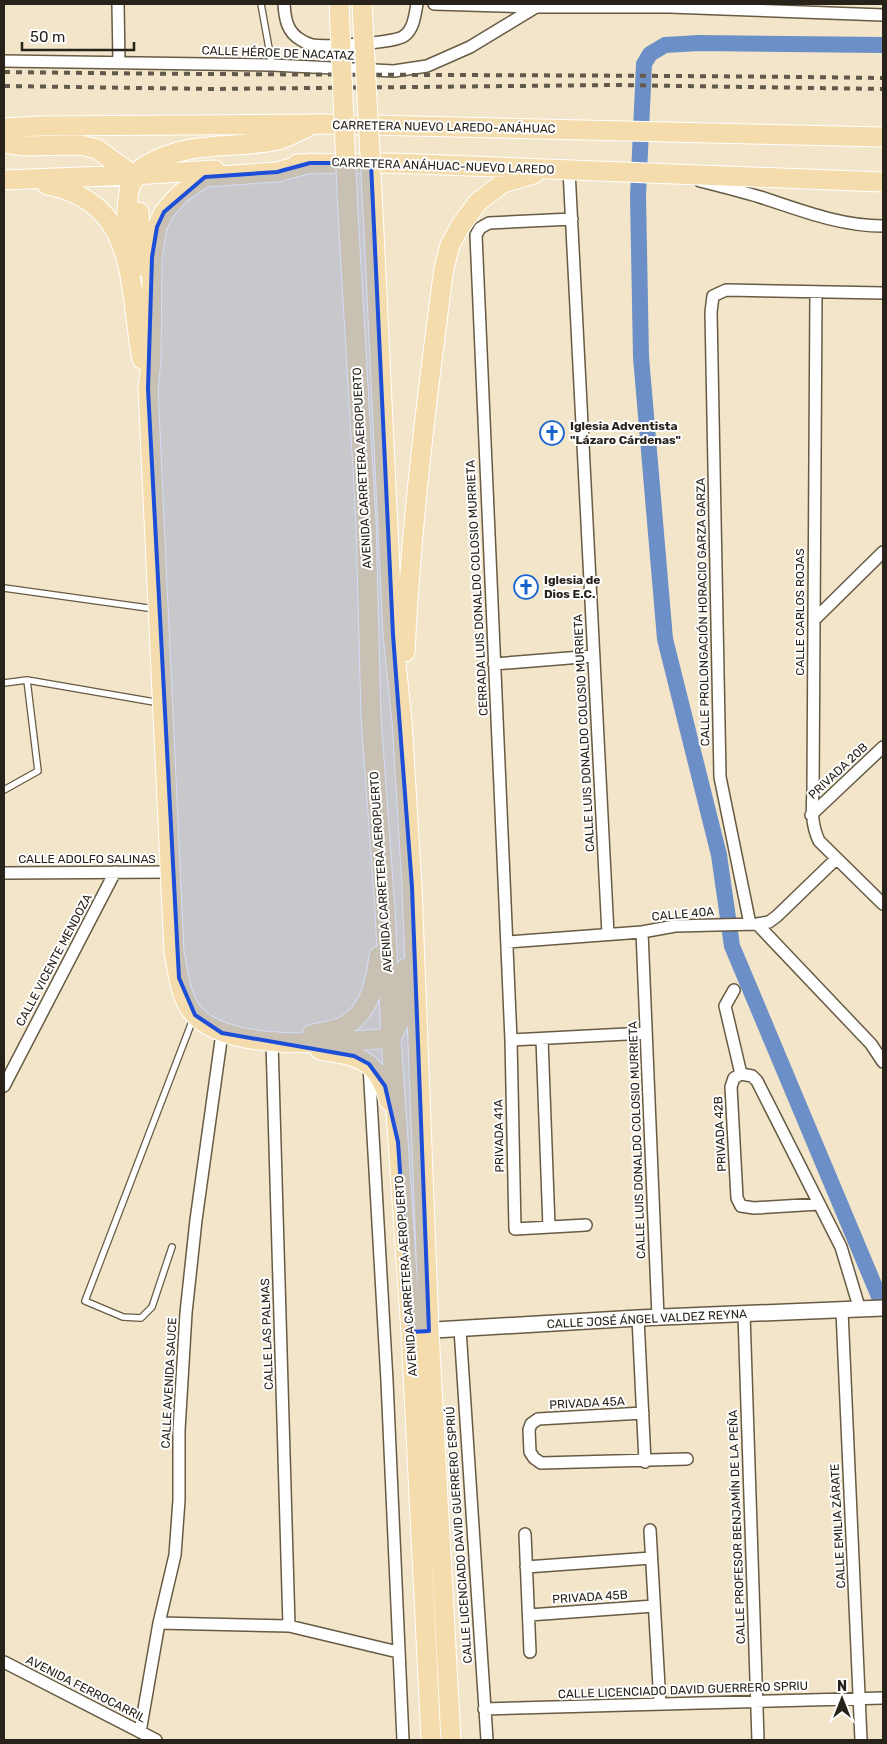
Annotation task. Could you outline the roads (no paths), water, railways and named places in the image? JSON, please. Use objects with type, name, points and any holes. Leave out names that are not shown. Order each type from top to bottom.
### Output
[{"type":"main road","name":"AVENIDA CARRETERA AEROPUERTO","points":[[339,4],[348,214],[366,522],[370,717],[385,909],[399,1166],[420,1331],[451,1740]]},
{"type":"main road","name":"AVENIDA CARRETERA AEROPUERTO","points":[[362,4],[393,635],[402,721],[414,928],[420,1331],[431,1740]]},
{"type":"main road","name":"CARRETERA NUEVO LAREDO-ANÁHUAC","points":[[4,128],[40,126],[314,124],[883,136]]},
{"type":"main road","points":[[148,388],[140,351],[126,256],[127,208],[133,175],[156,160],[173,152],[203,147],[276,141],[314,124]]},
{"type":"main road","points":[[706,133],[736,145],[883,148]]},
{"type":"main road","points":[[4,143],[24,146],[80,145],[97,149],[133,175],[138,198],[140,242],[152,289]]},
{"type":"main road","points":[[310,163],[277,172],[205,178],[180,194],[164,212],[157,226],[152,257],[151,360],[148,388],[174,952],[186,1002],[194,1015],[222,1033],[354,1056],[369,1064],[378,1073],[386,1086],[398,1142]]},
{"type":"main road","name":"CARRETERA ANÁHUAC-NUEVO LAREDO","points":[[4,181],[133,175],[310,163],[392,163],[883,182]]},
{"type":"main road","points":[[402,721],[409,580],[437,322],[444,268],[450,244],[460,225],[478,202],[503,183],[523,176],[564,170]]},
{"type":"main road","points":[[4,181],[36,183],[64,188],[84,198],[107,217],[116,231],[126,256]]},
{"type":"main road","points":[[277,1042],[334,1030],[347,1024],[364,1008],[374,986],[385,909]]},
{"type":"main road","points":[[277,1042],[341,1042],[391,1038],[399,1022],[408,954],[414,928]]},
{"type":"street","points":[[118,4],[119,62]]},
{"type":"street","points":[[284,4],[288,26],[301,40],[312,45],[382,43],[396,40],[405,35],[411,26],[417,4]]},
{"type":"street","points":[[434,4],[536,7],[670,6],[883,15]]},
{"type":"street","name":"CALLE HÉROE DE NACATAZ","points":[[4,61],[272,65],[394,71],[427,66],[470,48],[536,7]]},
{"type":"street","name":"CALLE LUIS DONALDO COLOSIO MURRIETA","points":[[564,170],[572,219],[608,934]]},
{"type":"street","points":[[668,174],[758,197],[836,221],[883,226]]},
{"type":"street","name":"CERRADA LUIS DONALDO COLOSIO MURRIETA","points":[[511,1040],[476,235],[480,228],[489,223],[572,219]]},
{"type":"street","name":"CALLE PROLONGACIÓN HORACIO GARZA GARZA","points":[[748,924],[720,777],[712,332],[713,296],[726,290],[816,292]]},
{"type":"street","points":[[816,292],[883,293]]},
{"type":"street","name":"CALLE CARLOS ROJAS","points":[[816,292],[811,816],[819,841],[883,904]]},
{"type":"street","points":[[814,620],[883,552]]},
{"type":"street","points":[[494,664],[594,656]]},
{"type":"street","name":"PRIVADA 20B","points":[[811,816],[883,747]]},
{"type":"street","name":"CALLE 40A","points":[[507,942],[642,932],[675,926],[769,922],[836,859]]},
{"type":"street","name":"CALLE VICENTE MENDOZA","points":[[4,1086],[116,872]]},
{"type":"street","name":"CALLE ADOLFO SALINAS","points":[[4,873],[171,872]]},
{"type":"street","points":[[748,924],[870,1044],[883,1062]]},
{"type":"street","name":"CALLE LUIS DONALDO COLOSIO MURRIETA","points":[[642,932],[658,1317]]},
{"type":"street","points":[[734,990],[725,1006],[742,1074],[752,1076],[757,1081],[841,1248],[862,1310]]},
{"type":"street","name":"CALLE AVENIDA SAUCE","points":[[140,1732],[159,1623],[175,1556],[179,1500],[179,1430],[186,1313],[222,1033]]},
{"type":"street","points":[[511,1040],[646,1033]]},
{"type":"street","points":[[542,1039],[548,1227]]},
{"type":"street","name":"PRIVADA 41A","points":[[511,1040],[515,1229],[586,1225]]},
{"type":"street","name":"CALLE LAS PALMAS","points":[[277,1042],[289,1626]]},
{"type":"street","points":[[369,1064],[387,1381],[403,1740]]},
{"type":"street","name":"PRIVADA 42B","points":[[742,1074],[734,1078],[731,1087],[737,1198],[741,1206],[754,1208],[819,1204]]},
{"type":"street","name":"CALLE JOSÉ ÁNGEL VALDEZ REYNA","points":[[420,1331],[658,1317],[883,1308]]},
{"type":"street","name":"CALLE EMILIA ZÁRATE","points":[[842,1310],[861,1740]]},
{"type":"street","name":"CALLE PROFESOR BENJAMÍN DE LA PEÑA","points":[[744,1314],[758,1740]]},
{"type":"street","name":"PRIVADA 45A","points":[[638,1318],[644,1462]]},
{"type":"street","name":"CALLE LICENCIADO DAVID GUERRERO ESPRIÚ","points":[[460,1329],[487,1740]]},
{"type":"street","name":"PRIVADA 45A","points":[[642,1413],[538,1419],[531,1424],[529,1430],[530,1452],[541,1463],[644,1462],[687,1459]]},
{"type":"street","points":[[650,1530],[660,1704]]},
{"type":"street","points":[[525,1534],[530,1652]]},
{"type":"street","points":[[526,1567],[652,1558]]},
{"type":"street","name":"PRIVADA 45B","points":[[529,1615],[654,1606]]},
{"type":"street","points":[[159,1623],[289,1626],[398,1652]]},
{"type":"street","name":"AVENIDA FERROCARRIL","points":[[4,1662],[156,1740]]},
{"type":"street","name":"CALLE LICENCIADO DAVID GUERRERO SPRIU","points":[[484,1710],[883,1698]]},
{"type":"lane","points":[[261,4],[272,65]]},
{"type":"lane","points":[[4,588],[157,609]]},
{"type":"lane","points":[[4,683],[27,680],[162,704]]},
{"type":"lane","points":[[4,790],[38,771],[27,680]]},
{"type":"lane","points":[[172,1247],[152,1307],[141,1318],[123,1317],[85,1301],[194,1015]]},
{"type":"waterway","points":[[883,45],[699,43],[665,45],[650,54],[644,64],[638,196],[641,357],[665,639],[719,855],[732,946],[883,1306]]},
{"type":"railway","points":[[4,72],[883,78]]},
{"type":"railway","points":[[4,86],[212,89],[615,85],[883,89]]},
{"type":"place","name":"Iglesia Adventista \"Lázaro Cárdenas\"","points":[[552,433]]},
{"type":"place","name":"Iglesia de Dios E.C.","points":[[526,587]]}]
